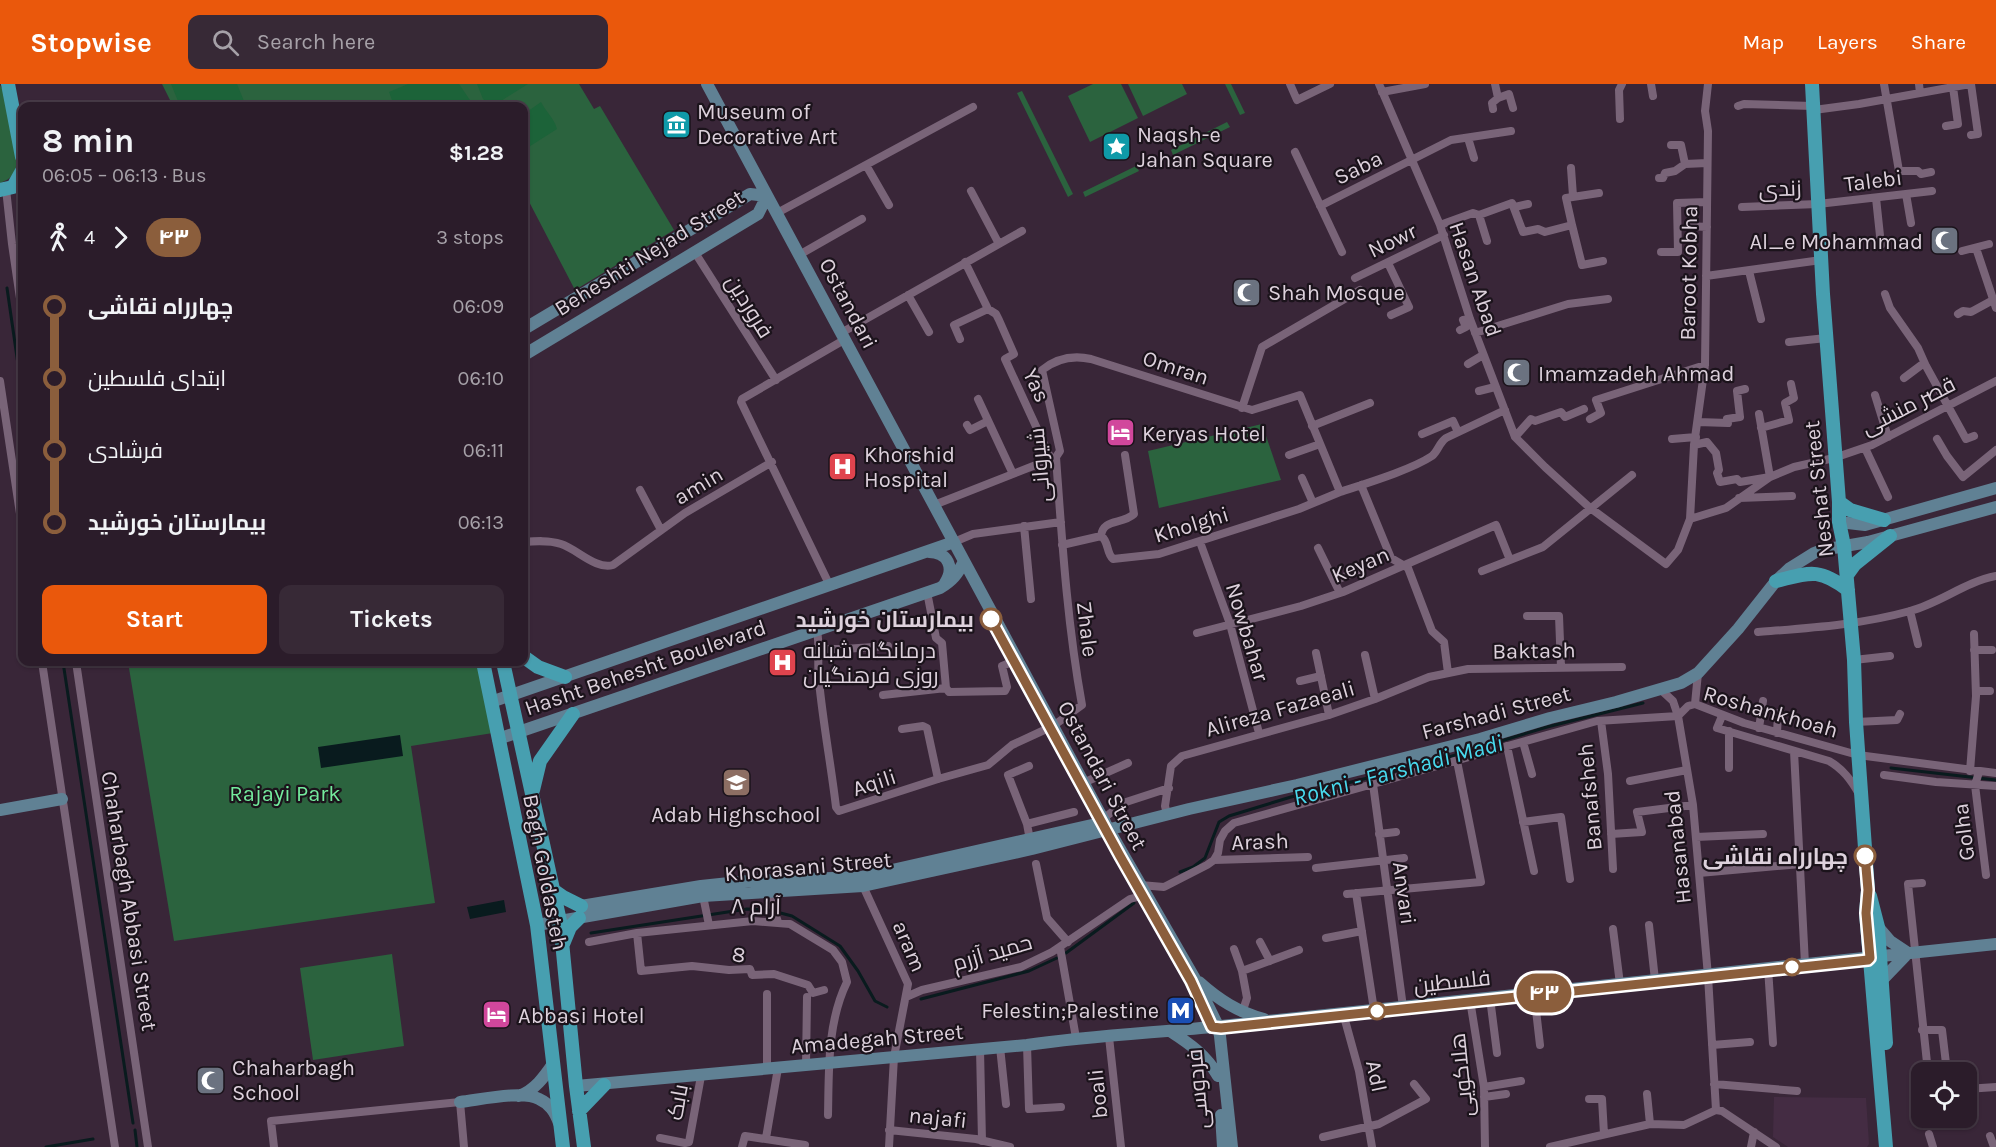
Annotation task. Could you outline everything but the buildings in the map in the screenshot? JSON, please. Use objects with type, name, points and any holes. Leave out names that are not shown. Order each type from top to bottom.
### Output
[{"type":"main road","name":"Ostandari","points":[[707,84],[954,542]]},
{"type":"main road","name":"Neshat Street","points":[[1812,84],[1834,458],[1854,660],[1868,890]]},
{"type":"main road","points":[[8,87],[18,136]]},
{"type":"main road","name":"Beheshti Nejad Street","points":[[528,327],[750,194],[767,196],[758,214],[528,353]]},
{"type":"main road","points":[[1839,522],[1865,525],[1996,488]]},
{"type":"main road","points":[[1839,502],[1850,510],[1884,520]]},
{"type":"main road","name":"Farshadi Street","points":[[1105,824],[1167,814],[1298,785],[1471,742],[1681,683],[1698,673],[1738,629],[1776,581],[1797,563],[1814,553],[1868,542],[1996,507]]},
{"type":"main road","points":[[1865,525],[1860,535],[1868,542]]},
{"type":"main road","points":[[1847,575],[1866,553],[1890,536]]},
{"type":"main road","name":"Hasht Behesht Boulevard","points":[[491,702],[954,542]]},
{"type":"main road","name":"Ostandari Street","points":[[954,542],[1105,824],[1195,979],[1215,1027]]},
{"type":"main road","points":[[926,553],[940,553],[950,563],[949,576],[940,588]]},
{"type":"main road","name":"Hasht Behesht Boulevard","points":[[498,739],[940,588],[952,581],[964,561]]},
{"type":"main road","points":[[1776,581],[1802,573],[1812,573],[1829,577],[1848,590]]},
{"type":"main road","points":[[528,660],[538,668],[565,677]]},
{"type":"main road","name":"Bagh Goldasteh","points":[[484,666],[537,925],[563,1147]]},
{"type":"main road","name":"Bagh Goldasteh","points":[[504,666],[560,921],[584,1147]]},
{"type":"main road","points":[[532,792],[540,760],[573,714]]},
{"type":"main road","points":[[0,810],[62,799]]},
{"type":"main road","name":"Khorasani Street","points":[[583,909],[703,896],[864,886],[1030,840],[1105,824]]},
{"type":"main road","name":"Khorasani Street","points":[[583,909],[700,886],[748,881],[861,877],[925,869],[1105,824]]},
{"type":"main road","points":[[553,890],[583,909]]},
{"type":"main road","points":[[1868,890],[1878,927],[1875,957],[1886,1147]]},
{"type":"main road","points":[[1868,890],[1866,913],[1882,980],[1894,1147]]},
{"type":"main road","points":[[537,925],[560,921],[583,909]]},
{"type":"main road","points":[[562,946],[570,927],[583,909]]},
{"type":"main road","points":[[1878,927],[1890,941],[1912,953],[1882,980]]},
{"type":"main road","name":"فلسطین","points":[[1215,1027],[1996,946]]},
{"type":"main road","points":[[1195,979],[1217,998],[1242,1013],[1271,1021]]},
{"type":"main road","points":[[1215,1027],[1226,1073],[1232,1147]]},
{"type":"main road","name":"Amadegah Street","points":[[576,1086],[894,1058],[1076,1038],[1215,1027]]},
{"type":"main road","name":"فردوسی","points":[[1215,1027],[1223,1147]]},
{"type":"main road","points":[[1170,1031],[1203,1055],[1218,1076]]},
{"type":"main road","points":[[518,1096],[528,1093],[543,1079],[554,1064]]},
{"type":"main road","points":[[561,1127],[566,1117],[580,1116],[604,1085]]},
{"type":"main road","points":[[557,1091],[576,1086]]},
{"type":"main road","points":[[460,1102],[518,1096],[536,1097],[549,1105],[561,1127]]},
{"type":"street","points":[[1290,84],[1297,100],[1329,84]]},
{"type":"street","points":[[1381,88],[1425,84]]},
{"type":"street","points":[[1495,84],[1498,98]]},
{"type":"street","points":[[1620,119],[1619,90],[1622,84]]},
{"type":"street","points":[[1651,84],[1653,96]]},
{"type":"street","name":"Baroot Kobha","points":[[1666,564],[1677,550],[1690,519],[1695,441],[1705,365],[1708,131],[1705,111],[1708,84]]},
{"type":"street","points":[[1884,84],[1899,171],[1931,172]]},
{"type":"street","points":[[1738,106],[1744,104],[1814,108],[1859,105],[1920,88],[1971,84],[1978,134],[1971,135]]},
{"type":"street","points":[[1946,126],[1958,124],[1953,87]]},
{"type":"street","name":"Hasan Abad","points":[[1381,88],[1444,235],[1470,319],[1515,437],[1545,468],[1592,509],[1666,564]]},
{"type":"street","points":[[1493,109],[1492,103],[1509,94],[1513,108]]},
{"type":"street","points":[[777,213],[973,107]]},
{"type":"street","name":"Saba","points":[[1320,206],[1451,140],[1511,132]]},
{"type":"street","points":[[1468,138],[1473,158]]},
{"type":"street","points":[[1671,145],[1681,145],[1685,164]]},
{"type":"street","points":[[1295,152],[1342,252]]},
{"type":"street","points":[[1659,178],[1664,178],[1665,173],[1675,171],[1685,164],[1707,164]]},
{"type":"street","points":[[866,165],[889,205]]},
{"type":"street","points":[[1571,168],[1576,179],[1573,196]]},
{"type":"street","points":[[10,188],[12,243],[18,284]]},
{"type":"street","points":[[971,191],[999,244]]},
{"type":"street","name":"Talebi","points":[[1818,204],[1932,191]]},
{"type":"street","points":[[1599,193],[1566,198],[1582,265],[1603,261]]},
{"type":"street","points":[[1906,194],[1911,223]]},
{"type":"street","points":[[1876,198],[1881,245]]},
{"type":"street","points":[[1661,252],[1678,252],[1677,204],[1707,202]]},
{"type":"street","points":[[1440,225],[1473,213],[1479,215],[1512,203],[1523,232],[1538,229],[1545,232],[1572,225]]},
{"type":"street","points":[[1515,207],[1528,204]]},
{"type":"street","name":"زندی","points":[[1742,207],[1818,204]]},
{"type":"street","points":[[1479,215],[1487,241]]},
{"type":"street","points":[[799,255],[862,219]]},
{"type":"street","points":[[1689,225],[1707,227]]},
{"type":"street","points":[[829,584],[741,402],[742,399],[776,380],[908,295],[1022,231]]},
{"type":"street","name":"Nowr","points":[[1355,278],[1444,235]]},
{"type":"street","points":[[1962,251],[1989,244]]},
{"type":"street","points":[[1958,314],[1995,304],[1991,280],[1976,248]]},
{"type":"street","name":"فروردین","points":[[694,251],[776,380]]},
{"type":"street","points":[[1706,276],[1821,260]]},
{"type":"street","points":[[960,339],[954,325],[988,309],[965,262]]},
{"type":"street","points":[[1388,263],[1409,307],[1391,315]]},
{"type":"street","points":[[1749,271],[1761,319]]},
{"type":"street","points":[[1242,408],[1262,346],[1360,290]]},
{"type":"street","points":[[1885,294],[1890,308],[1918,348],[1947,407],[1966,439],[1974,436]]},
{"type":"street","points":[[908,295],[929,332]]},
{"type":"street","points":[[1475,333],[1568,304],[1608,299]]},
{"type":"street","name":"Yas","points":[[988,309],[996,314],[1014,354],[1005,359],[1054,458]]},
{"type":"street","points":[[1460,330],[1466,327],[1463,320],[1470,319]]},
{"type":"street","points":[[1789,342],[1826,338]]},
{"type":"street","points":[[1468,364],[1483,355]]},
{"type":"street","name":"Omran","points":[[1042,370],[1059,360],[1079,356],[1252,410],[1300,395],[1312,426]]},
{"type":"street","points":[[1904,378],[1924,363]]},
{"type":"street","points":[[1590,419],[1601,413],[1596,400],[1705,365]]},
{"type":"street","name":"شیروانی","points":[[1042,370],[1060,451],[1054,458],[1061,522]]},
{"type":"street","points":[[0,381],[18,500]]},
{"type":"street","name":"قصر منشی","points":[[1770,477],[1794,467],[1865,448],[1996,381]]},
{"type":"street","points":[[1761,428],[1789,420],[1785,403],[1794,398],[1791,384]]},
{"type":"street","points":[[1479,391],[1495,387]]},
{"type":"street","points":[[1698,422],[1728,423],[1727,419],[1740,417],[1737,391],[1745,389]]},
{"type":"street","points":[[1875,395],[1888,437]]},
{"type":"street","points":[[978,399],[1012,474]]},
{"type":"street","points":[[1340,492],[1312,426],[1370,403]]},
{"type":"street","points":[[1515,437],[1531,419],[1535,422],[1561,411],[1565,417],[1584,409]]},
{"type":"street","points":[[1422,434],[1453,422],[1458,432],[1505,411]]},
{"type":"street","points":[[1759,414],[1770,477]]},
{"type":"street","points":[[967,425],[970,430],[988,422]]},
{"type":"street","name":"Kholghi","points":[[1101,536],[1113,559],[1159,554],[1200,542],[1361,485],[1432,455],[1440,442],[1458,432]]},
{"type":"street","points":[[1937,438],[1963,477],[1968,497]]},
{"type":"street","points":[[1672,439],[1707,442],[1716,453],[1720,482],[1737,479],[1740,482],[1770,477]]},
{"type":"street","points":[[1290,455],[1320,444]]},
{"type":"street","points":[[1865,448],[1888,497]]},
{"type":"street","points":[[1963,477],[1996,450]]},
{"type":"street","points":[[1062,545],[1101,536],[1101,529],[1104,526],[1132,517],[1134,514],[1125,455]]},
{"type":"street","points":[[934,505],[1054,458]]},
{"type":"street","name":"amin","points":[[528,542],[561,544],[592,561],[608,566],[613,565],[685,513],[772,462]]},
{"type":"street","points":[[1482,571],[1543,547],[1632,475]]},
{"type":"street","points":[[1690,519],[1726,508],[1770,477]]},
{"type":"street","points":[[1302,478],[1313,503]]},
{"type":"street","points":[[1361,485],[1391,558],[1408,568],[1432,631],[1444,642],[1448,673]]},
{"type":"street","points":[[1685,486],[1691,495]]},
{"type":"street","points":[[640,490],[661,530]]},
{"type":"street","points":[[1738,498],[1792,496]]},
{"type":"street","points":[[954,542],[973,534],[1061,522]]},
{"type":"street","name":"Zhale","points":[[1053,726],[1082,705],[1067,608],[1061,522]]},
{"type":"street","name":"Keyan","points":[[1197,633],[1301,606],[1340,593],[1496,525],[1510,560]]},
{"type":"street","points":[[1024,526],[1031,599]]},
{"type":"street","name":"Nowbahar","points":[[1200,542],[1230,624],[1259,734]]},
{"type":"street","points":[[1318,548],[1340,593]]},
{"type":"street","points":[[1334,581],[1358,571]]},
{"type":"street","points":[[1758,632],[1850,624],[1911,611],[1953,591],[1996,576]]},
{"type":"street","points":[[927,592],[936,638],[942,643],[946,688],[952,693],[1005,691],[1007,687],[1002,666],[1007,664]]},
{"type":"street","points":[[1911,611],[1918,644]]},
{"type":"street","points":[[1527,616],[1559,616],[1561,667]]},
{"type":"street","name":"Aqili","points":[[817,630],[823,720],[836,807],[839,811],[988,765],[1012,745],[1053,726]]},
{"type":"street","points":[[1974,634],[1975,785]]},
{"type":"street","points":[[820,649],[888,646]]},
{"type":"street","points":[[1974,650],[1992,650]]},
{"type":"street","points":[[1316,653],[1329,715]]},
{"type":"street","points":[[1365,655],[1375,699]]},
{"type":"street","points":[[1854,660],[1890,656]]},
{"type":"street","points":[[43,666],[115,1147]]},
{"type":"street","name":"Chaharbagh Abbasi Street","points":[[77,666],[148,1147]]},
{"type":"street","name":"Baktash","points":[[1448,673],[1468,669],[1622,667]]},
{"type":"street","name":"Alireza Fazaeali","points":[[1167,814],[1165,806],[1171,766],[1182,756],[1329,715],[1429,677],[1448,673]]},
{"type":"street","points":[[1695,704],[1698,673]]},
{"type":"street","points":[[1300,681],[1321,676]]},
{"type":"street","points":[[883,695],[946,688]]},
{"type":"street","points":[[1143,890],[1164,887],[1189,876],[1214,860],[1224,831],[1234,823],[1600,720],[1678,716],[1673,700],[1660,689]]},
{"type":"street","points":[[1976,691],[1990,691]]},
{"type":"street","points":[[1759,728],[1762,701]]},
{"type":"street","name":"Roshankhoah","points":[[1678,716],[1688,706],[1695,704],[1759,728],[1858,755],[1996,774]]},
{"type":"street","points":[[1725,717],[1730,707]]},
{"type":"street","points":[[1777,733],[1778,713]]},
{"type":"street","points":[[1856,722],[1897,720],[1900,714]]},
{"type":"street","name":"Hasanabad","points":[[1678,716],[1693,805],[1708,975],[1716,1110]]},
{"type":"street","name":"Roshankhoah","points":[[1725,717],[1717,728],[1816,756],[1838,766],[1861,797]]},
{"type":"street","name":"Banafsheh","points":[[1600,720],[1608,774],[1613,869]]},
{"type":"street","points":[[902,729],[923,726],[927,728],[938,779]]},
{"type":"street","points":[[1728,768],[1729,731]]},
{"type":"street","points":[[1523,742],[1532,774]]},
{"type":"street","points":[[1508,746],[1534,871]]},
{"type":"street","points":[[1794,751],[1805,964]]},
{"type":"street","points":[[1347,894],[1481,882],[1457,761]]},
{"type":"street","points":[[1083,783],[1128,762]]},
{"type":"street","points":[[1029,766],[1008,775],[1027,824],[1030,840]]},
{"type":"street","points":[[1630,782],[1687,770]]},
{"type":"street","points":[[1884,775],[1936,782],[1996,786]]},
{"type":"street","name":"Anvari","points":[[1373,784],[1402,1007]]},
{"type":"street","name":"Golha","points":[[1975,785],[1986,875]]},
{"type":"street","points":[[1105,824],[1123,803],[1169,788]]},
{"type":"street","points":[[1611,834],[1642,831],[1637,812],[1693,805]]},
{"type":"street","points":[[1027,824],[1074,812]]},
{"type":"street","points":[[1523,822],[1561,817],[1570,879]]},
{"type":"street","points":[[1379,834],[1396,832]]},
{"type":"street","points":[[1696,837],[1763,834]]},
{"type":"street","name":"Arash","points":[[1214,860],[1308,857]]},
{"type":"street","points":[[1316,868],[1404,858]]},
{"type":"street","points":[[1036,864],[1047,918],[1068,942]]},
{"type":"street","points":[[1699,873],[1801,864]]},
{"type":"street","points":[[1922,883],[1908,884],[1912,953],[1927,1062]]},
{"type":"street","name":"aram","points":[[864,886],[909,984],[894,1058],[889,1147]]},
{"type":"street","name":"حمید آزرم","points":[[906,997],[922,990],[1021,967],[1068,942],[1143,890]]},
{"type":"street","points":[[768,892],[778,922]]},
{"type":"street","points":[[1356,893],[1374,1010]]},
{"type":"street","points":[[703,896],[709,925]]},
{"type":"street","name":"۸ آرام","points":[[589,942],[637,933],[753,921],[790,924],[833,950],[842,962],[848,982],[838,1002],[831,1034],[828,1115]]},
{"type":"street","points":[[1649,925],[1655,980]]},
{"type":"street","points":[[1613,929],[1620,984]]},
{"type":"street","points":[[1326,938],[1362,932]]},
{"type":"street","name":"8","points":[[637,933],[641,971],[692,966],[729,970],[750,969],[752,975],[774,974],[808,985],[813,993],[824,990]]},
{"type":"street","points":[[1260,942],[1270,961]]},
{"type":"street","points":[[1060,947],[1076,1038]]},
{"type":"street","points":[[1234,949],[1242,970],[1247,998],[1242,1013]]},
{"type":"street","points":[[1242,970],[1299,950]]},
{"type":"street","points":[[1768,968],[1773,1043]]},
{"type":"street","points":[[1534,993],[1540,1045]]},
{"type":"street","points":[[766,994],[773,1069],[766,1138]]},
{"type":"street","points":[[806,1066],[807,997]]},
{"type":"street","points":[[1490,998],[1497,1053]]},
{"type":"street","name":"هلاکویی","points":[[1470,1000],[1484,1087],[1485,1147]]},
{"type":"street","name":"Adl","points":[[1343,1013],[1359,1071],[1371,1147]]},
{"type":"street","points":[[1922,1030],[1942,1030],[1946,1062]]},
{"type":"street","name":"boali","points":[[1109,1037],[1121,1147]]},
{"type":"street","points":[[1712,1045],[1750,1042]]},
{"type":"street","points":[[1027,1045],[1029,1109],[1061,1107]]},
{"type":"street","points":[[1000,1047],[1006,1104]]},
{"type":"street","name":"najafi","points":[[980,1049],[982,1141]]},
{"type":"street","name":"بابک","points":[[660,1138],[689,1142],[700,1076]]},
{"type":"street","points":[[1484,1087],[1521,1081]]},
{"type":"street","points":[[1323,1137],[1379,1124],[1426,1099],[1414,1084]]},
{"type":"street","points":[[1714,1084],[1797,1091]]},
{"type":"street","points":[[1977,1088],[1996,1087]]},
{"type":"street","points":[[1484,1097],[1506,1094]]},
{"type":"street","points":[[1647,1094],[1650,1124]]},
{"type":"street","points":[[1589,1099],[1602,1099],[1604,1134]]},
{"type":"street","points":[[274,1147],[270,1121],[460,1102],[465,1147]]},
{"type":"street","points":[[1550,1147],[1650,1124],[1684,1125],[1716,1110],[1722,1111],[1776,1147]]},
{"type":"street","name":"najafi","points":[[889,1130],[982,1141],[1010,1147]]},
{"type":"street","points":[[1751,1147],[1754,1132]]},
{"type":"street","points":[[1929,1134],[1933,1147]]},
{"type":"street","points":[[742,1147],[744,1136],[805,1145]]},
{"type":"street","points":[[1990,1136],[1994,1147]]},
{"type":"shaded area","points":[[400,735],[403,756],[321,768],[318,747]]},
{"type":"shaded area","points":[[504,900],[506,912],[470,919],[467,907]]},
{"type":"shaded area","points":[[1774,1097],[1866,1098],[1869,1144],[1867,1147],[1788,1147],[1773,1137]]},
{"type":"green space","points":[[162,84],[579,84],[594,109],[600,106],[674,230],[575,290],[528,200],[528,102],[171,102]]},
{"type":"green space","points":[[171,84],[237,84],[244,102],[178,102]]},
{"type":"green space","points":[[408,84],[459,84],[471,102],[393,102],[389,92]]},
{"type":"green space","points":[[477,84],[528,84],[499,102],[487,102],[483,99]]},
{"type":"green space","points":[[1093,84],[1121,84],[1138,118],[1090,142],[1068,96]]},
{"type":"green space","points":[[1128,84],[1182,84],[1187,94],[1143,116]]},
{"type":"green space","points":[[1225,84],[1231,84],[1245,113],[1240,115]]},
{"type":"green space","points":[[0,85],[4,92],[17,160],[13,174],[0,183]]},
{"type":"green space","points":[[1022,91],[1073,194],[1068,197],[1017,93]]},
{"type":"green space","points":[[541,102],[557,129],[528,147],[528,111]]},
{"type":"green space","points":[[1227,122],[1230,127],[1173,155],[1171,150]]},
{"type":"green space","points":[[1136,166],[1139,171],[1085,197],[1083,192]]},
{"type":"green space","points":[[1262,424],[1281,480],[1159,508],[1148,451]]},
{"type":"green space","name":"Rajayi Park","points":[[129,666],[479,666],[493,733],[411,746],[435,903],[174,941]]},
{"type":"green space","points":[[392,954],[404,1046],[313,1060],[300,968]]},
{"type":"waterway","points":[[7,288],[18,364]]},
{"type":"waterway","points":[[64,666],[133,1123]]},
{"type":"waterway","name":"Rokni - Farshadi Madi","points":[[1180,872],[1193,867],[1205,858],[1219,822],[1229,816],[1291,797],[1436,761],[1547,727],[1643,703]]},
{"type":"waterway","name":"Rokni - Farshadi Madi","points":[[1891,768],[1996,780]]},
{"type":"waterway","name":"Rokni - Farshadi Madi","points":[[1066,953],[1134,903]]},
{"type":"waterway","name":"Rokni - Farshadi Madi","points":[[591,933],[747,909],[769,910],[792,916],[840,946],[875,1001],[887,1007]]},
{"type":"waterway","name":"Rokni - Farshadi Madi","points":[[921,999],[1029,971],[1057,958]]},
{"type":"waterway","points":[[135,1130],[137,1147]]},
{"type":"waterway","points":[[46,1147],[93,1139]]},
{"type":"bus line","name":"۴۳","points":[[991,619],[1191,981],[1212,1027],[1221,1028],[1868,960],[1870,958],[1865,856]]},
{"type":"place","name":"Museum of Decorative Art","points":[[676,124]]},
{"type":"place","name":"Naqsh-e Jahan Square","points":[[1116,147]]},
{"type":"place","name":"Al_e Mohammad","points":[[1944,241]]},
{"type":"place","name":"Shah Mosque","points":[[1247,292]]},
{"type":"place","name":"Imamzadeh Ahmad","points":[[1517,373]]},
{"type":"place","name":"Keryas Hotel","points":[[1121,433]]},
{"type":"place","name":"Khorshid Hospital","points":[[843,467]]},
{"type":"place","name":"بیمارستان خورشید","points":[[991,619]]},
{"type":"place","name":"درمانگاه شبانه روزی فرهنگیان","points":[[782,663]]},
{"type":"place","name":"Adab Highschool","points":[[736,782]]},
{"type":"place","name":"چهارراه نقاشی","points":[[1865,856]]},
{"type":"place","name":"Felestin;Palestine","points":[[1180,1010]]},
{"type":"place","name":"Abbasi Hotel","points":[[497,1015]]},
{"type":"place","name":"Chaharbagh School","points":[[211,1080]]}]
